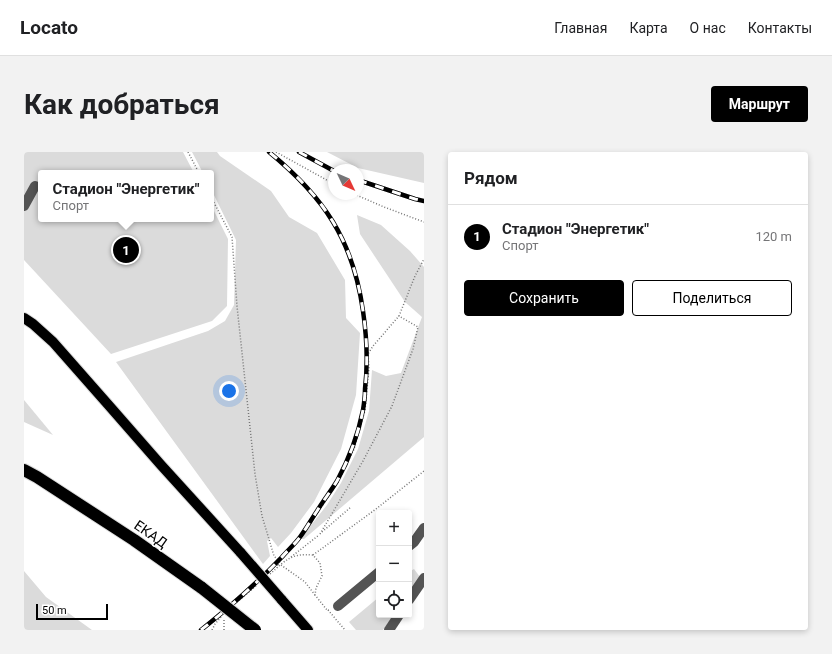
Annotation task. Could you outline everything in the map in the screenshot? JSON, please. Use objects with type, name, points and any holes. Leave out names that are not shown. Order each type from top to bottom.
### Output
[{"type":"highway","name":"ЕКАД","points":[[24,470],[134,540],[202,588],[255,630]]},
{"type":"main road","points":[[24,318],[53,342],[308,630]]},
{"type":"lane","points":[[24,206],[34,186]]},
{"type":"lane","points":[[412,544],[424,528]]},
{"type":"lane","points":[[338,606],[376,574]]},
{"type":"lane","points":[[412,596],[424,578]]},
{"type":"lane","points":[[389,630],[397,618]]},
{"type":"path","points":[[188,152],[197,170]]},
{"type":"path","points":[[276,152],[328,181]]},
{"type":"path","points":[[364,198],[424,222]]},
{"type":"path","points":[[214,203],[232,237],[238,314],[255,474],[262,516],[274,556],[278,560],[276,568],[281,559],[300,539],[338,482],[354,449],[365,410],[369,368],[368,354],[400,316],[414,276],[424,259]]},
{"type":"path","points":[[320,534],[363,461],[392,406],[413,349],[418,326],[400,316]]},
{"type":"path","points":[[313,554],[376,509],[424,471]]},
{"type":"path","points":[[289,558],[320,534],[350,507]]},
{"type":"path","points":[[280,565],[305,582],[315,595]]},
{"type":"path","points":[[327,610],[345,630]]},
{"type":"path","points":[[224,620],[224,630]]},
{"type":"shaded area","points":[[24,152],[183,152],[192,170],[38,170],[38,222],[214,222],[214,211],[228,239],[227,306],[212,321],[111,354],[24,260]]},
{"type":"shaded area","points":[[192,152],[217,152],[220,156],[271,191],[289,217],[317,233],[345,280],[346,318],[360,333],[356,395],[341,449],[314,502],[291,533],[278,547],[271,538],[267,541],[270,556],[263,564],[116,362],[208,331],[225,321],[234,305],[236,240],[214,195],[214,170],[201,170]]},
{"type":"shaded area","points":[[327,152],[424,152],[424,183],[364,169],[364,164],[350,164]]},
{"type":"shaded area","points":[[357,215],[381,225],[410,251],[424,267],[424,437],[304,539],[300,539],[327,505],[341,483],[358,449],[369,411],[372,370],[386,376],[401,373],[422,317],[405,302],[360,234]]},
{"type":"shaded area","points":[[24,400],[53,435],[24,422]]},
{"type":"shaded area","points":[[414,569],[420,577],[412,589],[412,582],[412,570]]},
{"type":"shaded area","points":[[24,571],[46,597],[92,630],[24,630]]},
{"type":"shaded area","points":[[376,600],[376,618],[392,618],[383,630],[356,630],[349,622]]},
{"type":"railway","points":[[201,630],[233,604],[263,576],[294,545],[302,534],[335,485],[341,473],[356,438],[364,405],[367,350],[363,311],[352,263],[333,222],[320,203],[305,186],[269,152]]},
{"type":"railway","points":[[299,152],[328,168]]},
{"type":"railway","points":[[364,182],[424,201]]},
{"type":"place","name":"Стадион \"Энергетик\"","points":[[126,250]]}]
